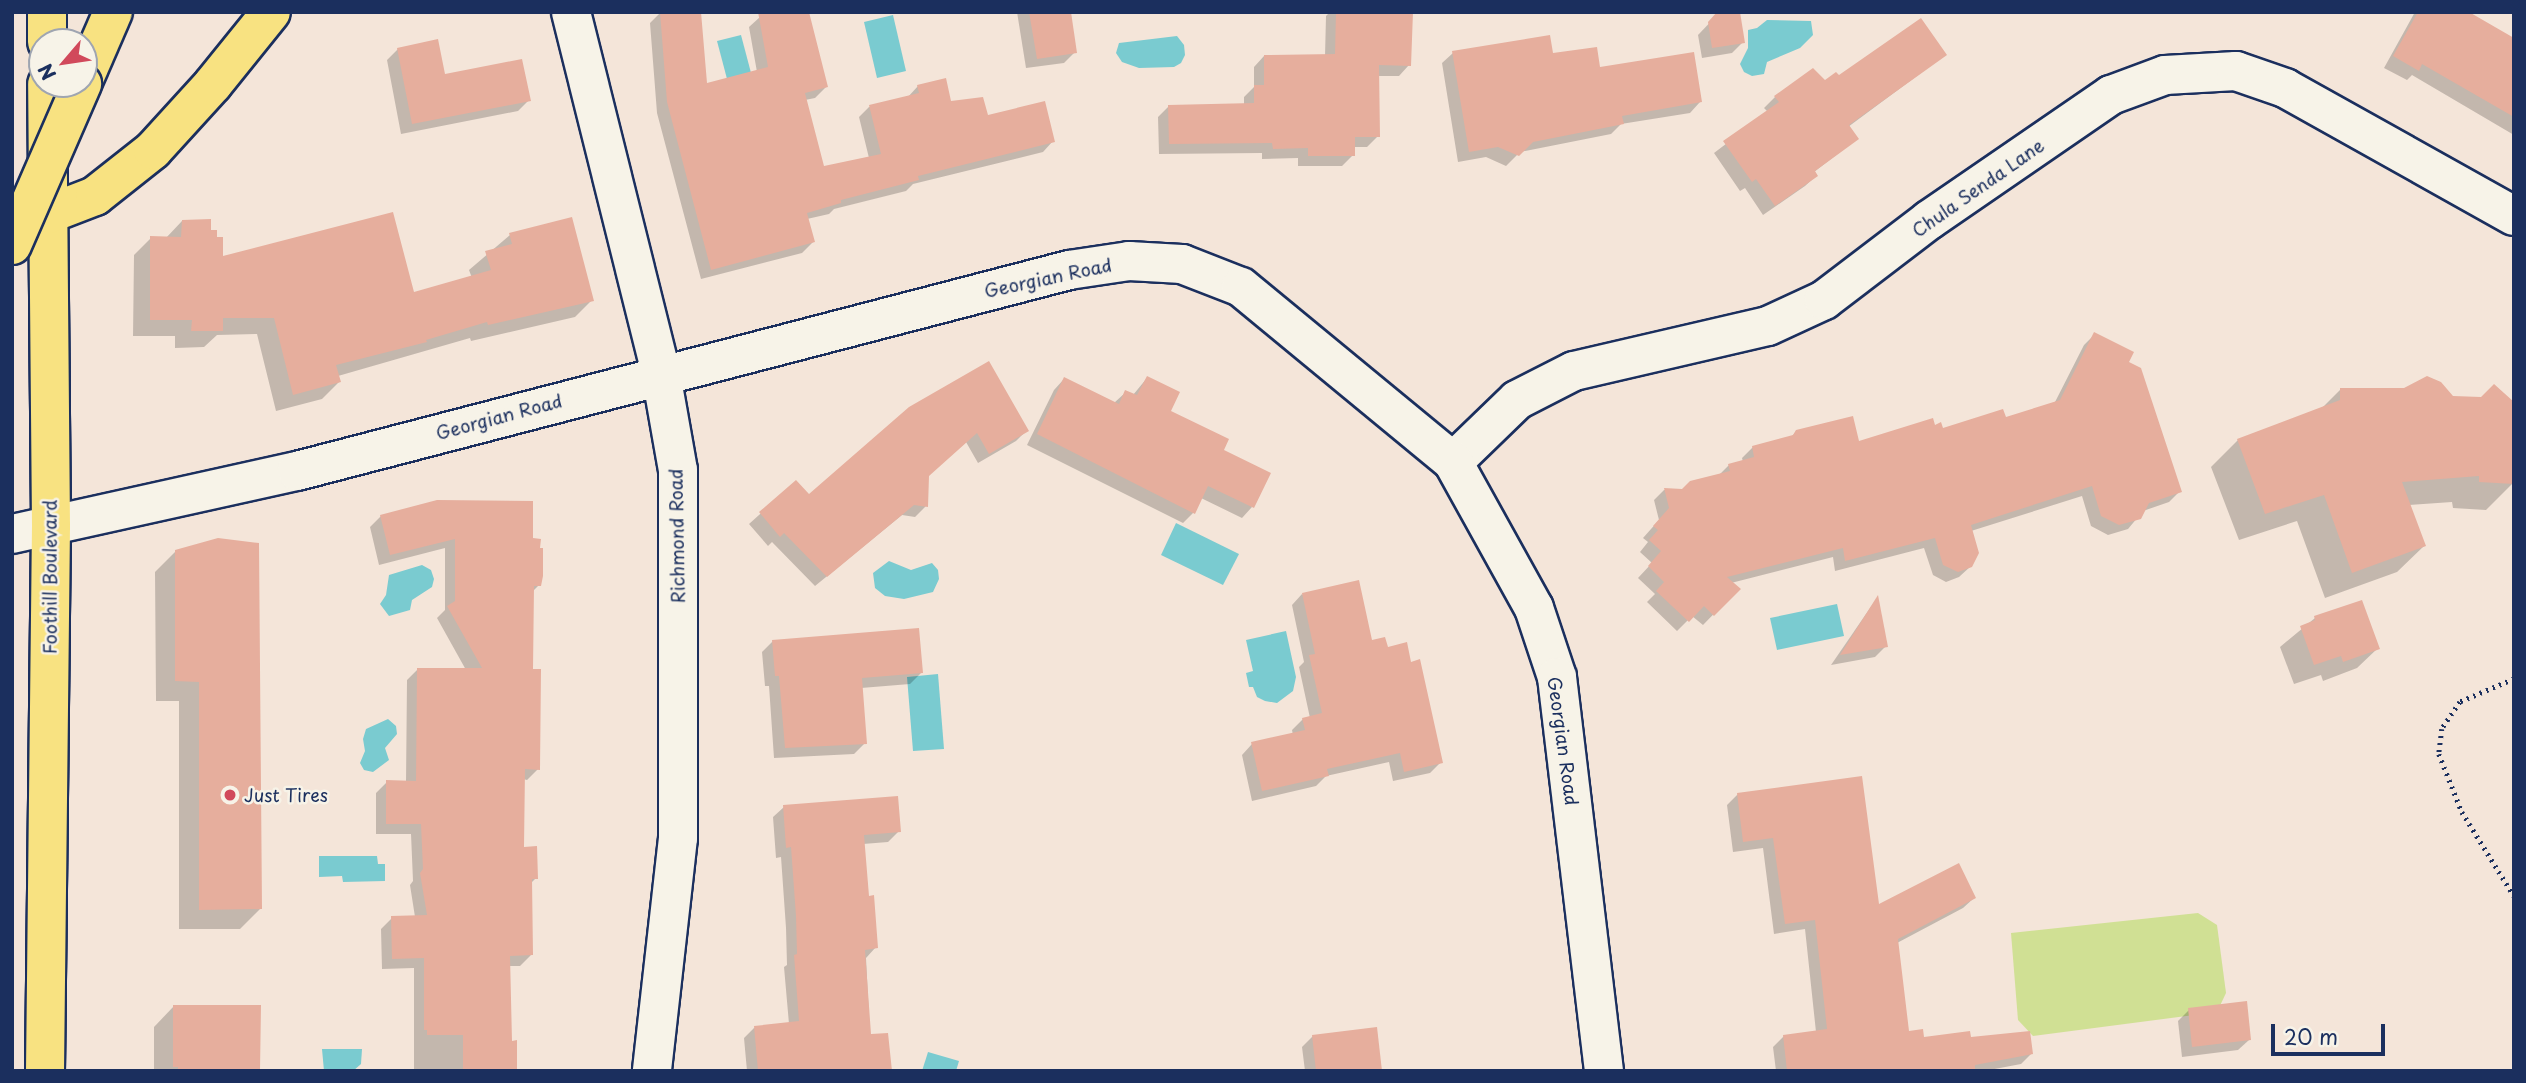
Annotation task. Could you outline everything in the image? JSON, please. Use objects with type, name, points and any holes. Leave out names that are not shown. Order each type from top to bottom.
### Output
[{"type":"main road","points":[[98,47],[113,12]]},
{"type":"main road","points":[[30,222],[95,196],[153,150],[214,84],[271,12]]},
{"type":"main road","name":"Foothill Boulevard","points":[[44,1071],[51,526],[30,222],[45,98]]},
{"type":"main road","points":[[12,245],[76,98]]},
{"type":"street","name":"Richmond Road","points":[[571,12],[661,374],[678,470],[678,838],[652,1071]]},
{"type":"street","name":"Chula Senda Lane","points":[[1452,462],[1517,400],[1574,371],[1768,326],[1824,300],[1929,220],[2111,95],[2165,75],[2236,71],[2285,88],[2514,216]]},
{"type":"street","name":"Georgian Road","points":[[12,534],[297,471],[661,374],[1069,270],[1129,261],[1182,264],[1241,287],[1452,462],[1534,608],[1557,677],[1604,1071]]},
{"type":"path","points":[[2514,679],[2460,702],[2442,729],[2438,754],[2462,812],[2514,896]]},
{"type":"green space","points":[[2198,913],[2217,925],[2226,993],[2217,1012],[2033,1036],[2018,1020],[2011,933]]},
{"type":"water","points":[[893,15],[906,71],[877,78],[864,22]]},
{"type":"water","points":[[1767,20],[1811,21],[1813,35],[1800,48],[1767,62],[1764,74],[1752,76],[1744,72],[1740,64],[1748,48],[1748,30],[1757,28]]},
{"type":"water","points":[[741,35],[755,88],[731,94],[717,41]]},
{"type":"water","points":[[1177,36],[1184,45],[1185,55],[1181,63],[1174,67],[1139,68],[1122,62],[1116,53],[1119,43]]},
{"type":"water","points":[[1176,523],[1239,554],[1223,585],[1161,555]]},
{"type":"water","points":[[889,561],[911,570],[932,563],[938,570],[939,579],[933,592],[904,599],[885,596],[875,588],[873,573]]},
{"type":"water","points":[[422,565],[431,570],[434,579],[432,587],[412,600],[410,610],[389,616],[380,604],[386,595],[389,575]]},
{"type":"water","points":[[1837,604],[1844,636],[1777,650],[1770,618]]},
{"type":"water","points":[[1286,631],[1296,677],[1293,691],[1277,703],[1265,701],[1257,697],[1253,687],[1249,687],[1246,673],[1253,671],[1246,640]]},
{"type":"water","points":[[938,674],[944,749],[913,751],[907,677]]},
{"type":"water","points":[[388,719],[396,726],[397,734],[385,748],[389,760],[373,772],[364,770],[360,763],[365,751],[363,739],[366,729]]},
{"type":"water","points":[[319,856],[377,856],[378,864],[385,864],[385,881],[343,882],[342,876],[319,877]]},
{"type":"water","points":[[322,1049],[362,1049],[361,1064],[353,1071],[324,1071]]},
{"type":"water","points":[[928,1052],[959,1061],[956,1071],[922,1071]]},
{"type":"building","points":[[660,12],[701,12],[707,83],[768,67],[758,12],[809,12],[828,87],[805,93],[824,166],[881,154],[869,105],[919,93],[917,85],[946,78],[951,101],[983,97],[988,115],[1045,101],[1055,142],[918,176],[919,180],[841,200],[841,203],[807,213],[815,242],[711,270],[667,102]]},
{"type":"building","points":[[1029,12],[1071,12],[1077,53],[1037,59]]},
{"type":"building","points":[[1336,12],[1413,12],[1411,66],[1379,65],[1380,137],[1355,137],[1355,156],[1308,156],[1308,148],[1273,149],[1272,143],[1169,144],[1168,105],[1254,103],[1254,85],[1264,85],[1264,55],[1335,54]]},
{"type":"building","points":[[1717,12],[1740,12],[1745,43],[1712,48],[1708,22]]},
{"type":"building","points":[[2418,12],[2469,12],[2514,38],[2514,117],[2422,64],[2419,71],[2393,56]]},
{"type":"building","points":[[1921,18],[1947,55],[1849,125],[1859,139],[1815,171],[1818,176],[1775,206],[1756,179],[1752,182],[1723,141],[1779,102],[1774,96],[1813,68],[1825,80],[1836,72],[1839,75]]},
{"type":"building","points":[[1550,35],[1553,53],[1597,47],[1600,67],[1694,52],[1702,102],[1622,116],[1624,124],[1533,142],[1519,156],[1498,147],[1469,152],[1452,51]]},
{"type":"building","points":[[438,39],[445,74],[522,59],[531,101],[412,124],[397,48]]},
{"type":"building","points":[[393,212],[414,292],[491,270],[485,251],[512,244],[509,233],[572,217],[594,301],[488,325],[487,322],[426,340],[427,342],[336,365],[341,382],[293,395],[274,318],[223,318],[223,331],[191,331],[192,320],[150,320],[150,236],[181,237],[182,220],[211,219],[211,230],[217,230],[217,237],[223,237],[223,256]]},
{"type":"building","points":[[2094,332],[2134,352],[2129,362],[2141,368],[2182,492],[2149,503],[2141,519],[2119,525],[2101,516],[2092,486],[1971,525],[1979,553],[1972,567],[1958,572],[1943,565],[1935,538],[1845,561],[1843,548],[1727,577],[1741,589],[1714,616],[1704,606],[1689,622],[1656,591],[1664,582],[1648,566],[1661,551],[1649,540],[1658,530],[1653,526],[1669,508],[1664,488],[1682,489],[1690,481],[1730,471],[1728,464],[1754,457],[1752,446],[1793,435],[1796,430],[1853,416],[1859,441],[1933,418],[1935,425],[1941,422],[1943,428],[2003,409],[2006,417],[2060,400]]},
{"type":"building","points":[[989,361],[1029,431],[989,454],[977,433],[929,476],[928,507],[914,505],[827,577],[784,533],[780,537],[759,512],[796,480],[809,494],[909,407]]},
{"type":"building","points":[[1147,376],[1180,392],[1171,411],[1229,439],[1224,450],[1271,473],[1254,508],[1208,486],[1195,514],[1037,434],[1064,377],[1119,404],[1125,390],[1137,395]]},
{"type":"building","points":[[2427,376],[2441,382],[2453,396],[2481,397],[2494,384],[2514,402],[2514,484],[2479,482],[2479,476],[2402,482],[2426,546],[2352,573],[2324,495],[2265,514],[2237,439],[2340,400],[2340,388],[2404,388]]},
{"type":"building","points":[[437,500],[533,501],[533,538],[541,539],[540,548],[543,548],[541,586],[534,586],[533,669],[541,669],[540,770],[525,769],[524,847],[537,846],[538,879],[532,879],[533,955],[510,956],[512,1041],[517,1040],[517,1071],[463,1071],[463,1035],[427,1035],[427,1030],[424,1030],[424,958],[392,959],[391,916],[427,915],[420,873],[423,869],[421,824],[386,824],[386,780],[416,781],[417,668],[482,668],[447,606],[455,601],[455,539],[390,555],[380,515]]},
{"type":"building","name":"Just Tires","points":[[218,538],[259,543],[262,909],[199,910],[199,682],[175,681],[175,550]]},
{"type":"building","points":[[1359,580],[1372,640],[1385,637],[1388,647],[1407,642],[1411,662],[1420,659],[1443,763],[1404,772],[1400,753],[1327,769],[1329,776],[1262,791],[1251,742],[1305,730],[1302,718],[1322,713],[1309,655],[1315,654],[1302,593]]},
{"type":"building","points":[[1878,595],[1888,647],[1840,655]]},
{"type":"building","points":[[2362,600],[2380,649],[2343,662],[2341,656],[2314,665],[2300,626],[2315,620],[2314,616]]},
{"type":"building","points":[[919,628],[923,673],[862,678],[867,744],[785,748],[779,676],[775,676],[772,640]]},
{"type":"building","points":[[1862,776],[1879,904],[1959,863],[1976,898],[1898,939],[1909,1031],[1923,1029],[1924,1037],[1970,1031],[1971,1037],[2030,1031],[2033,1054],[1975,1065],[1975,1071],[1787,1071],[1783,1035],[1827,1029],[1815,920],[1785,924],[1773,838],[1743,842],[1737,793]]},
{"type":"building","points":[[898,796],[901,832],[864,835],[869,896],[874,895],[878,948],[865,950],[871,1034],[888,1033],[892,1071],[758,1071],[754,1026],[799,1021],[791,847],[786,848],[783,805]]},
{"type":"building","points":[[2247,1001],[2251,1040],[2192,1047],[2188,1008]]},
{"type":"building","points":[[173,1005],[261,1005],[260,1071],[178,1071],[178,1067],[173,1067]]},
{"type":"building","points":[[1377,1027],[1382,1071],[1316,1071],[1312,1035]]},
{"type":"place","name":"Just Tires","points":[[230,795]]}]
